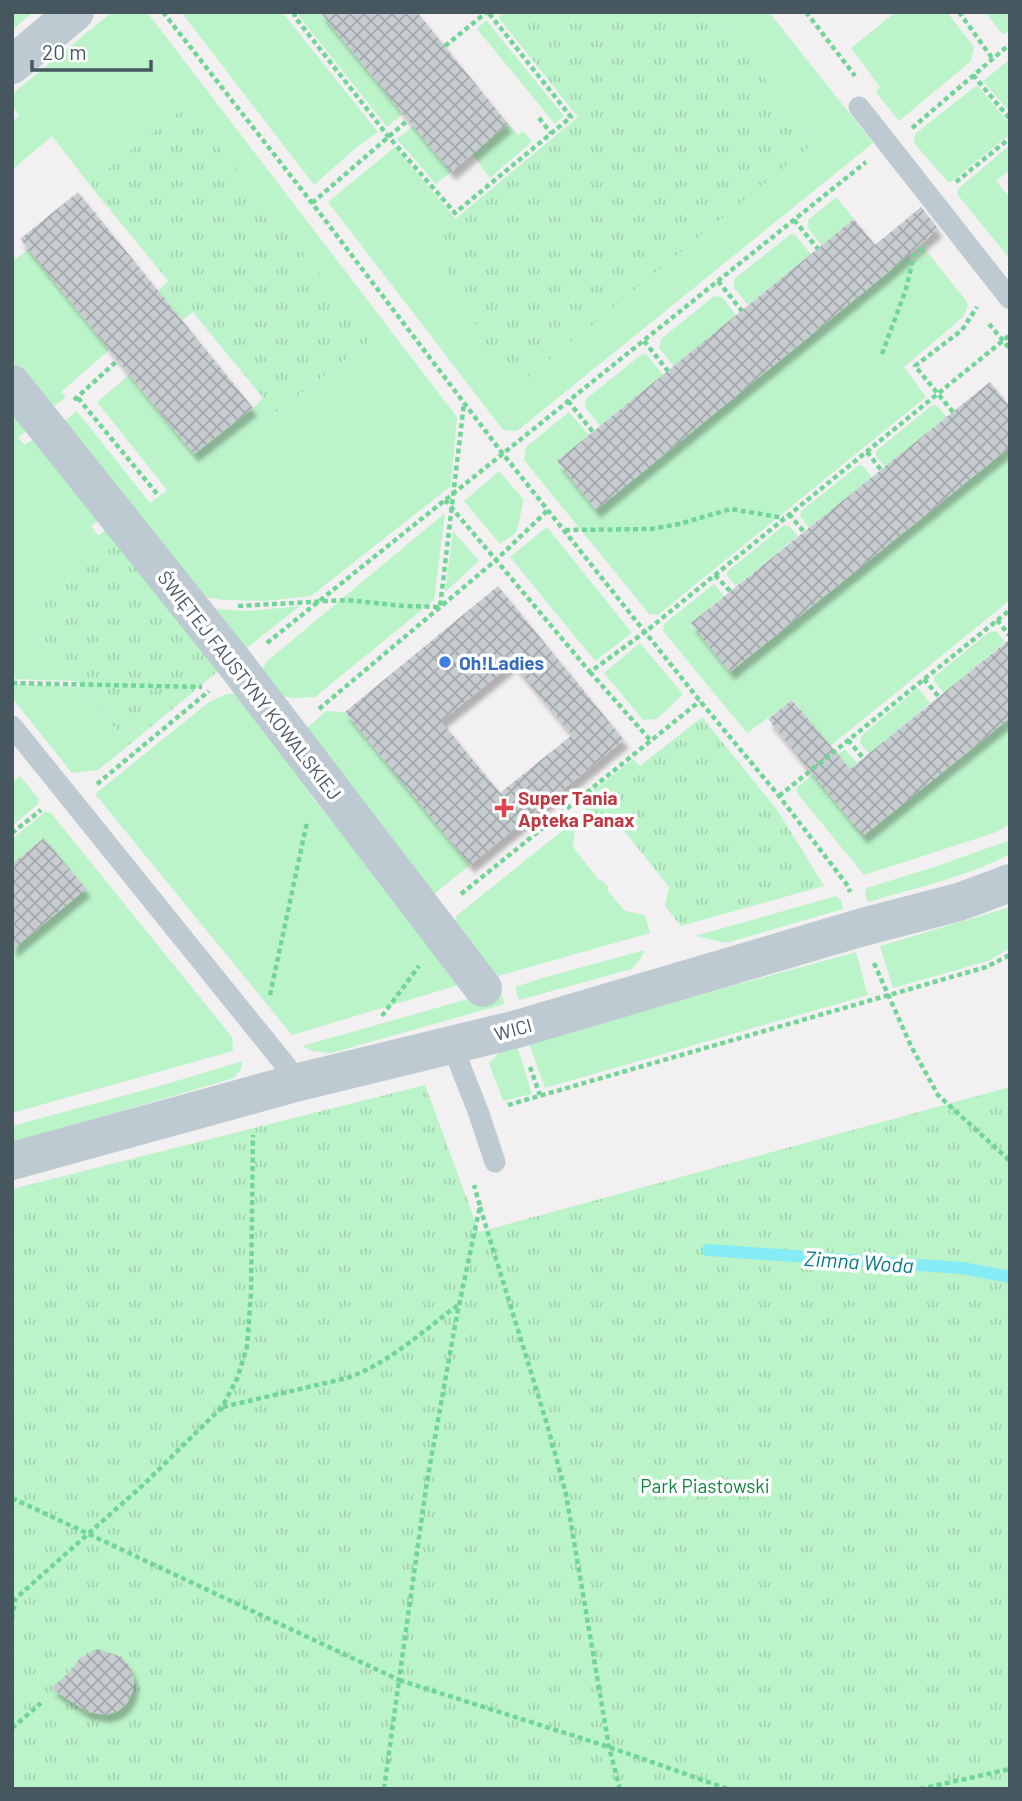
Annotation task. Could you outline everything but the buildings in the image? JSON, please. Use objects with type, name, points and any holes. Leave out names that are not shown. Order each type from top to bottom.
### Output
[{"type":"street","points":[[12,65],[75,12]]},
{"type":"street","name":"ŚWIĘTEJ FAUSTYNY KOWALSKIEJ","points":[[12,384],[182,596],[483,988]]},
{"type":"street","name":"WICI","points":[[12,1161],[299,1082],[517,1029],[863,927],[959,902],[1010,883]]},
{"type":"lane","points":[[859,107],[1010,299]]},
{"type":"lane","points":[[12,726],[299,1082]]},
{"type":"lane","points":[[452,1045],[495,1162]]},
{"type":"path","points":[[163,12],[503,454],[779,796],[848,886]]},
{"type":"path","points":[[294,12],[295,17],[388,136],[455,213],[571,117],[488,12],[445,46]]},
{"type":"path","points":[[806,12],[856,77]]},
{"type":"path","points":[[959,12],[992,58]]},
{"type":"path","points":[[237,667],[862,165],[889,147],[1010,44]]},
{"type":"path","points":[[974,75],[1010,119]]},
{"type":"path","points":[[539,118],[551,133]]},
{"type":"path","points":[[312,203],[408,120]]},
{"type":"path","points":[[933,201],[1010,138]]},
{"type":"path","points":[[794,220],[818,249]]},
{"type":"path","points":[[882,354],[906,289],[914,255],[926,245]]},
{"type":"path","points":[[718,281],[742,311]]},
{"type":"path","points":[[953,412],[915,366],[962,330],[977,307]]},
{"type":"path","points":[[590,672],[645,632],[1010,335]]},
{"type":"path","points":[[644,341],[668,371]]},
{"type":"path","points":[[71,403],[118,360]]},
{"type":"path","points":[[78,397],[158,495]]},
{"type":"path","points":[[568,401],[593,432]]},
{"type":"path","points":[[440,607],[464,402]]},
{"type":"path","points":[[867,452],[881,470]]},
{"type":"path","points":[[445,500],[651,741]]},
{"type":"path","points":[[564,530],[650,528],[679,524],[731,509],[787,516],[804,532]]},
{"type":"path","points":[[289,735],[496,560],[548,510]]},
{"type":"path","points":[[715,575],[730,591]]},
{"type":"path","points":[[182,596],[234,606],[346,600],[440,607]]},
{"type":"path","points":[[779,796],[1010,610]]},
{"type":"path","points":[[997,620],[1010,636]]},
{"type":"path","points":[[924,679],[939,696]]},
{"type":"path","points":[[12,683],[214,687],[74,803]]},
{"type":"path","points":[[382,1016],[436,927],[700,701]]},
{"type":"path","points":[[848,740],[863,758]]},
{"type":"path","points":[[261,1035],[305,827],[322,778]]},
{"type":"path","points":[[478,1111],[491,1110],[986,967],[1010,955]]},
{"type":"path","points":[[911,1046],[938,1096],[1010,1161]]},
{"type":"path","points":[[12,1619],[15,1599],[142,1486],[222,1407],[237,1379],[247,1347],[251,1293],[253,1131]]},
{"type":"path","points":[[473,1181],[566,1494],[609,1747],[620,1789]]},
{"type":"path","points":[[384,1789],[427,1480],[480,1206]]},
{"type":"path","points":[[222,1407],[364,1372],[459,1304]]},
{"type":"path","points":[[12,1498],[399,1680],[609,1747],[728,1789]]},
{"type":"path","points":[[12,1728],[41,1703]]},
{"type":"path","points":[[920,1789],[1010,1769]]},
{"type":"green space","points":[[12,12],[33,12],[12,31]]},
{"type":"green space","points":[[112,12],[146,12],[150,16],[457,417],[451,486],[311,596],[265,601],[222,600],[201,596],[62,423],[77,411],[150,503],[167,490],[97,402],[129,375],[194,454],[253,408],[265,421],[372,339],[186,107],[89,184],[52,136],[12,170],[12,121],[19,116],[12,105],[12,94]]},
{"type":"green space","points":[[181,12],[282,12],[378,132],[314,185]]},
{"type":"green space","points":[[299,12],[320,12],[403,114],[387,127],[299,16]]},
{"type":"green space","points":[[504,12],[713,12],[815,142],[511,391],[433,244],[459,224],[455,219],[578,117],[498,17]]},
{"type":"green space","points":[[713,12],[769,12],[873,143],[517,431],[503,430],[328,202],[395,147],[459,223],[815,142]]},
{"type":"green space","points":[[896,12],[947,12],[974,47],[971,61],[899,121],[876,92],[880,87],[851,48]]},
{"type":"green space","points":[[985,12],[1010,12],[1010,30],[1003,35]]},
{"type":"green space","points":[[486,20],[564,116],[555,124],[477,29]]},
{"type":"green space","points":[[1010,59],[1010,113],[983,81]]},
{"type":"green space","points":[[977,85],[1010,124],[1010,134],[948,182],[914,143],[915,134]]},
{"type":"green space","points":[[186,106],[372,339],[265,421],[253,408],[263,398],[193,312],[182,320],[158,291],[168,281],[89,184]]},
{"type":"green space","points":[[508,124],[518,135],[523,131],[532,142],[490,178],[472,154]]},
{"type":"green space","points":[[413,126],[451,172],[436,184],[397,139]]},
{"type":"green space","points":[[1010,145],[1010,170],[996,181],[1010,198],[1010,259],[957,194],[958,189]]},
{"type":"green space","points":[[836,197],[854,219],[822,246],[808,228],[808,220]]},
{"type":"green space","points":[[791,234],[795,235],[811,254],[748,305],[734,288],[734,279]]},
{"type":"green space","points":[[28,249],[109,350],[61,392],[66,397],[51,409],[12,361],[12,254],[16,259]]},
{"type":"green space","points":[[925,249],[967,302],[968,307],[962,318],[904,367],[926,397],[658,615],[649,614],[524,460],[526,447],[569,412],[589,435],[557,462],[596,509],[910,254],[910,264]]},
{"type":"green space","points":[[714,296],[722,297],[736,315],[674,366],[659,348],[661,339]]},
{"type":"green space","points":[[642,354],[647,355],[663,375],[600,426],[585,407],[586,399]]},
{"type":"green space","points":[[12,405],[30,428],[18,438],[25,445],[37,436],[102,517],[91,526],[99,536],[109,527],[114,533],[46,625],[43,641],[76,681],[12,679]]},
{"type":"green space","points":[[936,405],[947,417],[885,467],[876,456],[876,451],[931,406]]},
{"type":"green space","points":[[1010,447],[1010,600],[807,765],[812,724],[793,700],[747,733],[663,631],[664,624],[714,584],[724,596],[691,623],[730,672]]},
{"type":"green space","points":[[859,465],[872,477],[809,528],[800,516],[801,511]]},
{"type":"green space","points":[[499,471],[524,500],[516,533],[500,544],[464,501]]},
{"type":"green space","points":[[445,513],[434,600],[315,697],[272,695],[260,675],[266,662]]},
{"type":"green space","points":[[784,525],[789,526],[798,536],[736,586],[727,576],[727,572]]},
{"type":"green space","points":[[547,527],[632,633],[595,661],[510,557]]},
{"type":"green space","points":[[453,531],[479,561],[445,592]]},
{"type":"green space","points":[[114,533],[222,668],[129,745],[43,641],[46,625],[28,602]]},
{"type":"green space","points":[[300,606],[239,654],[216,609],[248,611]]},
{"type":"green space","points":[[996,631],[1005,642],[944,693],[934,681],[934,677],[989,632]]},
{"type":"green space","points":[[640,643],[683,694],[657,719],[643,720],[604,673]]},
{"type":"green space","points":[[12,684],[81,687],[129,745],[98,770],[72,773],[12,698]]},
{"type":"green space","points":[[918,688],[930,703],[869,754],[860,743],[862,735]]},
{"type":"green space","points":[[226,694],[241,694],[316,777],[310,794],[462,984],[292,1035],[95,794],[209,702]]},
{"type":"green space","points":[[326,711],[345,712],[470,865],[433,895],[305,730]]},
{"type":"green space","points":[[702,717],[778,811],[824,886],[681,926],[665,906],[669,887],[620,826],[598,825],[579,802],[633,759],[640,766]]},
{"type":"green space","points":[[1010,718],[1010,824],[994,833],[864,875],[797,793],[796,788],[845,749],[857,763],[825,789],[863,836]]},
{"type":"green space","points":[[20,776],[39,799],[38,804],[12,826],[12,782]]},
{"type":"green space","points":[[45,812],[51,813],[232,1037],[233,1051],[12,1113],[12,950],[86,889],[44,838],[12,864],[12,839]]},
{"type":"green space","points":[[572,823],[575,827],[573,847],[599,880],[608,886],[608,891],[625,911],[645,915],[650,933],[498,976],[455,923],[456,916]]},
{"type":"green space","points":[[1010,840],[1010,854],[993,862],[868,902],[865,893],[867,888]]},
{"type":"green space","points":[[836,896],[841,900],[843,909],[726,943],[695,936]]},
{"type":"green space","points":[[1007,908],[1010,913],[1010,948],[988,961],[893,988],[880,946]]},
{"type":"green space","points":[[645,950],[632,969],[519,1000],[515,987]]},
{"type":"green space","points":[[856,952],[868,995],[545,1088],[529,1044],[728,987]]},
{"type":"green space","points":[[500,990],[505,1004],[331,1053],[312,1051],[302,1046]]},
{"type":"green space","points":[[517,1046],[532,1094],[503,1101],[489,1063],[499,1053]]},
{"type":"green space","points":[[243,1061],[234,1078],[12,1143],[12,1126]]},
{"type":"green space","name":"Park Piastowski","points":[[425,1085],[479,1232],[1010,1087],[1010,1789],[12,1789],[12,1189]]},
{"type":"waterway","name":"Zimna Woda","points":[[708,1250],[962,1268],[1010,1277]]},
{"type":"place","name":"Oh!Ladies","points":[[445,662]]},
{"type":"place","name":"Super Tania Apteka Panax","points":[[504,808]]}]
